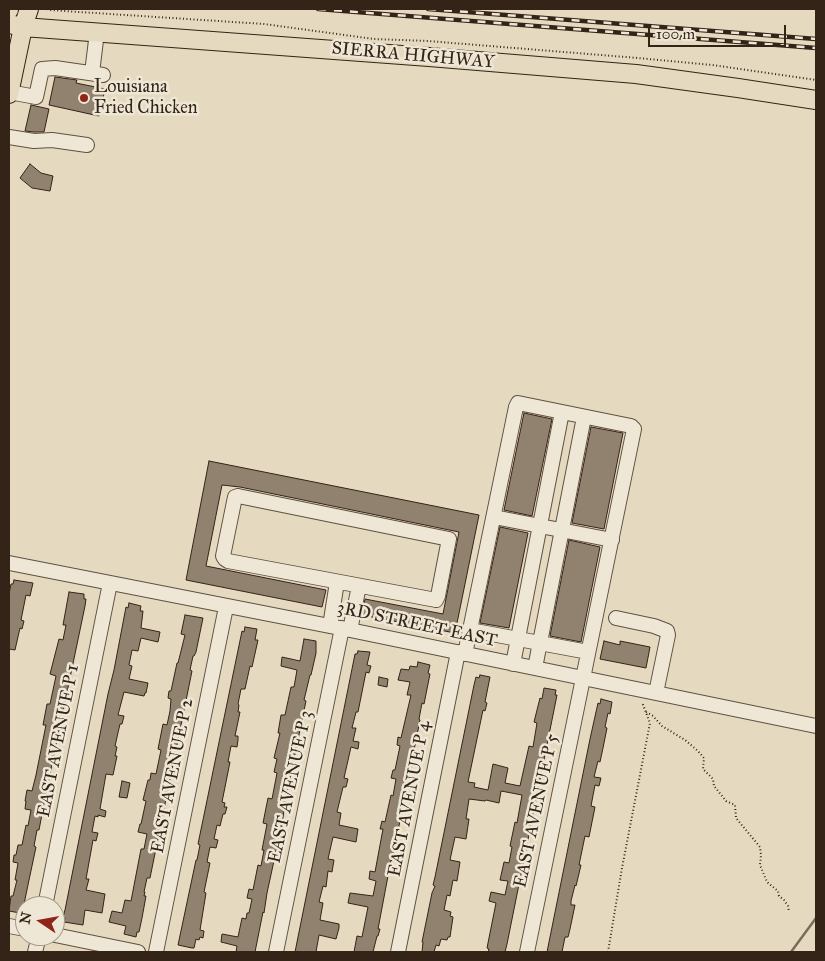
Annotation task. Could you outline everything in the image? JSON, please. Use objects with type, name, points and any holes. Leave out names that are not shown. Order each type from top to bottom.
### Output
[{"type":"main road","points":[[9,93],[16,25],[29,9]]},
{"type":"main road","name":"SIERRA HIGHWAY","points":[[16,25],[636,74],[816,100]]},
{"type":"street","points":[[9,93],[36,97],[42,69],[55,68],[98,74],[97,32]]},
{"type":"street","points":[[9,137],[87,145]]},
{"type":"street","name":"EAST AVENUE P 4","points":[[398,952],[462,653],[470,630],[516,408],[518,403],[562,412]]},
{"type":"street","points":[[513,664],[562,412],[584,416],[535,668]]},
{"type":"street","name":"EAST AVENUE P 5","points":[[527,952],[634,429],[632,426],[584,416]]},
{"type":"street","points":[[238,496],[449,539],[436,600],[338,582],[225,559],[223,556],[235,497],[238,496]]},
{"type":"street","points":[[494,517],[612,540]]},
{"type":"street","name":"3RD STREET EAST","points":[[9,563],[341,628],[816,726]]},
{"type":"street","points":[[338,582],[341,628]]},
{"type":"street","name":"EAST AVENUE P 1","points":[[47,896],[110,583]]},
{"type":"street","points":[[341,628],[359,586]]},
{"type":"street","name":"EAST AVENUE P 2","points":[[156,952],[226,606]]},
{"type":"street","points":[[616,618],[654,626],[667,631],[668,635],[656,693]]},
{"type":"street","name":"EAST AVENUE P 3","points":[[276,952],[341,628]]},
{"type":"street","points":[[470,630],[588,652]]},
{"type":"street","points":[[65,937],[138,952]]},
{"type":"path","points":[[47,9],[264,24],[374,38],[638,58],[712,65],[816,80]]},
{"type":"path","points":[[608,952],[650,723],[639,690]]},
{"type":"path","points":[[646,712],[653,716],[662,726],[685,740],[704,758],[703,769],[713,779],[714,786],[726,801],[735,805],[736,818],[760,847],[760,865],[767,882],[778,891],[779,896],[788,906],[789,912]]},
{"type":"building","points":[[55,77],[77,80],[76,83],[105,89],[99,116],[49,105]]},
{"type":"building","points":[[31,105],[49,109],[44,132],[25,131]]},
{"type":"building","points":[[30,164],[41,173],[53,176],[50,191],[32,188],[20,178]]},
{"type":"building","points":[[524,413],[552,419],[532,516],[504,510]]},
{"type":"building","points":[[591,427],[623,433],[604,529],[572,523]]},
{"type":"building","points":[[209,461],[479,515],[455,633],[362,615],[365,599],[443,614],[459,532],[240,487],[222,485],[206,566],[326,590],[322,607],[186,580]]},
{"type":"building","points":[[500,527],[528,533],[509,628],[480,623]]},
{"type":"building","points":[[569,540],[600,547],[581,642],[550,636]]},
{"type":"building","points":[[14,580],[33,583],[30,596],[26,595],[21,620],[24,621],[22,629],[20,628],[15,650],[9,649],[9,594]]},
{"type":"building","points":[[69,592],[84,594],[84,599],[86,599],[85,606],[39,830],[37,830],[34,846],[36,847],[26,896],[15,896],[15,912],[9,911],[11,896],[13,896],[17,880],[15,880],[18,863],[13,862],[14,855],[16,855],[18,845],[22,845],[26,825],[28,826],[31,810],[25,809],[25,801],[27,790],[32,791],[36,775],[46,725],[43,725],[47,704],[50,704],[56,676],[50,674],[59,639],[63,640],[66,625],[63,625]]},
{"type":"building","points":[[129,603],[141,606],[140,611],[143,611],[141,628],[160,632],[158,642],[141,638],[138,651],[132,650],[129,665],[132,666],[129,679],[148,683],[146,693],[144,696],[124,692],[118,715],[124,716],[122,724],[120,724],[115,746],[117,747],[115,756],[117,756],[113,775],[106,774],[100,809],[106,811],[105,817],[95,816],[92,832],[98,833],[96,841],[93,840],[86,879],[89,879],[86,890],[105,894],[102,913],[85,910],[83,925],[65,922],[65,910],[108,694],[126,607],[128,608]]},
{"type":"building","points":[[185,615],[203,618],[190,670],[192,671],[150,878],[147,878],[144,892],[144,896],[146,896],[142,918],[136,937],[124,934],[126,926],[109,922],[112,911],[122,913],[125,900],[131,901],[141,849],[144,849],[147,834],[138,832],[146,801],[143,800],[151,773],[156,774],[161,750],[158,749],[163,724],[167,725],[170,711],[171,699],[168,698],[169,691],[171,691],[185,635],[181,634]]},
{"type":"building","points":[[245,627],[257,629],[255,640],[258,640],[252,667],[250,666],[245,689],[241,689],[238,704],[238,712],[240,712],[235,736],[238,736],[237,747],[231,746],[228,762],[230,762],[222,802],[225,803],[224,807],[227,807],[220,826],[217,825],[214,839],[218,840],[216,848],[210,847],[207,862],[210,863],[204,892],[206,893],[200,930],[204,931],[203,938],[196,939],[194,948],[192,948],[178,945],[197,860],[200,845],[198,844],[242,631],[244,632]]},
{"type":"building","points":[[304,639],[316,641],[316,653],[304,700],[306,701],[264,913],[255,952],[236,952],[237,946],[221,942],[222,934],[238,937],[242,918],[246,919],[247,913],[249,913],[252,899],[247,898],[249,889],[253,890],[258,865],[261,866],[267,824],[263,823],[268,798],[272,799],[277,773],[274,772],[277,759],[274,758],[280,733],[278,733],[281,715],[285,715],[297,670],[281,666],[282,657],[300,661]]},
{"type":"building","points":[[604,641],[620,645],[620,641],[650,647],[646,668],[600,659]]},
{"type":"building","points":[[358,651],[370,652],[367,665],[371,666],[369,673],[366,672],[358,712],[356,712],[352,728],[356,728],[353,741],[359,742],[358,749],[351,747],[344,778],[348,779],[346,787],[343,787],[337,812],[341,813],[339,825],[358,829],[356,842],[333,837],[328,859],[334,860],[332,872],[328,871],[326,887],[323,886],[319,902],[323,903],[320,920],[339,924],[339,928],[336,939],[319,935],[316,952],[295,952],[355,654]]},
{"type":"building","points":[[418,662],[430,665],[428,673],[430,674],[424,704],[422,703],[391,860],[378,929],[380,929],[373,952],[354,952],[357,936],[362,937],[368,907],[348,903],[350,893],[373,896],[376,881],[369,879],[370,871],[375,872],[383,829],[380,829],[382,821],[385,822],[391,795],[393,796],[396,779],[391,778],[393,770],[395,770],[400,746],[397,745],[398,737],[401,738],[411,695],[407,695],[410,682],[398,680],[401,669],[409,670],[410,666],[417,667]]},
{"type":"building","points":[[480,675],[490,677],[485,702],[487,703],[485,711],[483,710],[468,782],[475,783],[474,787],[488,790],[493,764],[508,768],[505,783],[520,786],[529,746],[533,747],[537,723],[534,722],[544,688],[556,690],[555,695],[557,695],[507,944],[505,952],[488,952],[489,949],[487,948],[496,903],[489,901],[491,892],[505,895],[508,881],[500,880],[504,862],[509,863],[512,847],[510,846],[515,822],[517,823],[522,795],[501,791],[499,803],[469,799],[466,839],[455,837],[450,860],[460,862],[457,881],[453,880],[450,896],[447,895],[444,910],[451,912],[450,916],[453,917],[450,937],[447,940],[441,939],[439,946],[436,945],[434,952],[422,952],[422,942],[435,886],[433,885],[474,685],[476,677],[479,678]]},
{"type":"building","points":[[379,677],[388,679],[387,687],[378,685]]},
{"type":"building","points":[[601,699],[612,702],[605,727],[607,728],[600,762],[598,761],[594,777],[601,778],[599,786],[595,785],[591,806],[595,807],[589,837],[585,836],[579,865],[581,865],[571,901],[571,905],[575,905],[570,929],[568,937],[565,937],[562,952],[547,952],[590,739],[598,703],[600,704]]},
{"type":"building","points":[[122,781],[130,783],[127,798],[119,797]]},
{"type":"waterway","points":[[791,952],[816,918]]},
{"type":"railway","points":[[318,9],[816,48]]},
{"type":"railway","points":[[428,9],[816,39]]},
{"type":"place","name":"Louisiana Fried Chicken","points":[[84,98]]}]
